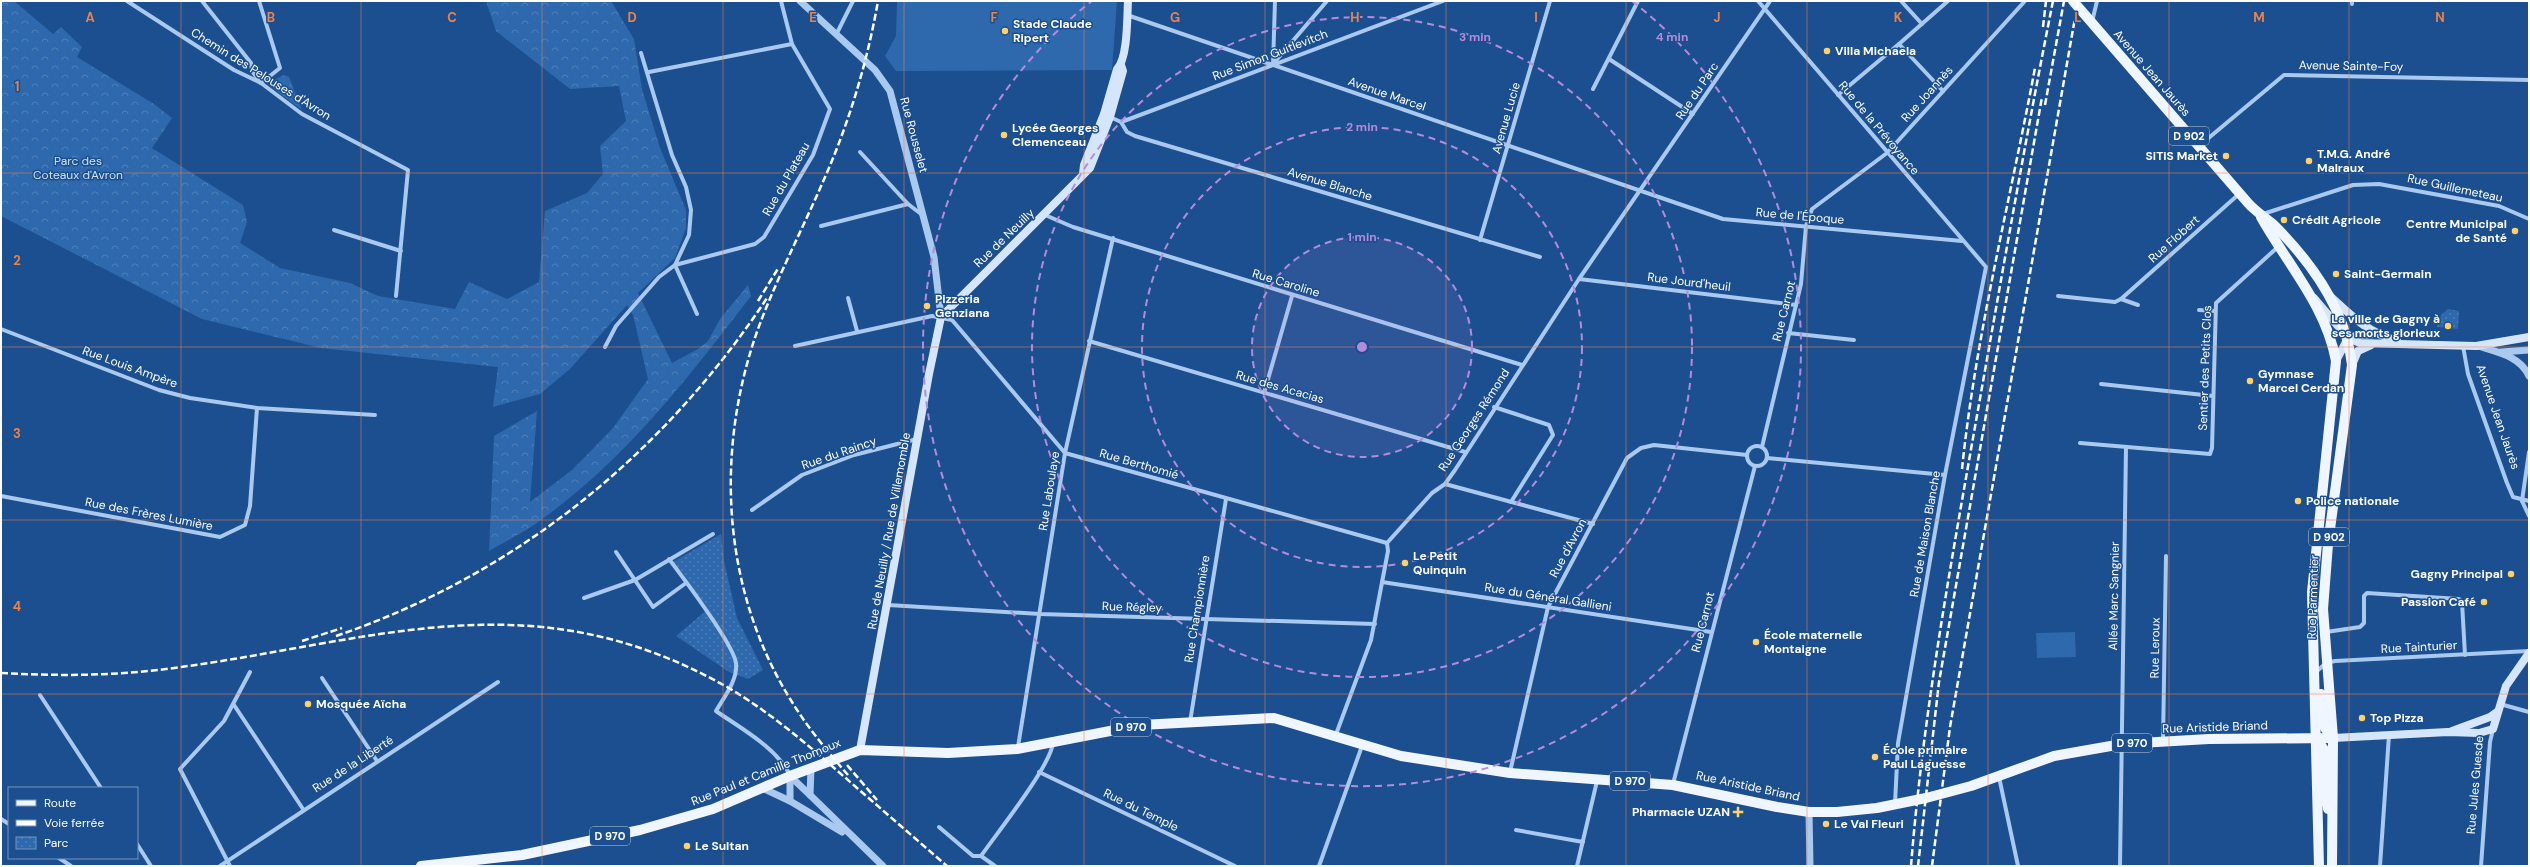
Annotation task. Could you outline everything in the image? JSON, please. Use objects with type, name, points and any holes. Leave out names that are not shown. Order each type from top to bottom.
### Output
[{"type":"main road","name":"Rue de Neuilly","points":[[941,317],[1045,216],[1090,168],[1107,116],[1117,68],[1120,65],[1128,1]]},
{"type":"main road","name":"Avenue Jean Jaurès","points":[[2073,1],[2198,147],[2283,243],[2318,278],[2342,318],[2348,338]]},
{"type":"main road","name":"Avenue Jean Jaurès","points":[[2283,243],[2329,330],[2336,361]]},
{"type":"main road","points":[[2308,292],[2348,338],[2360,343],[2476,346],[2529,337]]},
{"type":"main road","points":[[2329,296],[2359,323],[2376,334],[2403,343]]},
{"type":"main road","name":"Rue de Neuilly / Rue de Villemomble","points":[[860,750],[941,317]]},
{"type":"main road","points":[[2336,361],[2348,338],[2358,335],[2376,334]]},
{"type":"main road","name":"Rue Parmentier","points":[[2316,738],[2316,719],[2324,633],[2323,609],[2328,544],[2352,364],[2348,338]]},
{"type":"main road","points":[[2352,364],[2358,351],[2375,344]]},
{"type":"main road","name":"Rue Parmentier","points":[[2333,738],[2320,668],[2313,644],[2314,569],[2336,361]]},
{"type":"main road","name":"Rue Jules Guesde","points":[[2493,729],[2498,708],[2506,686],[2529,652]]},
{"type":"main road","points":[[2448,732],[2485,719],[2498,708]]},
{"type":"main road","name":"Rue Aristide Briand","points":[[1190,722],[1274,718],[1401,756],[1510,773],[1673,784],[1757,804],[1809,812],[1857,810],[1895,805],[1954,792],[2066,754],[2122,744],[2163,741],[2300,737],[2333,738]]},
{"type":"main road","points":[[2300,737],[2316,719]]},
{"type":"main road","name":"D 970","points":[[860,750],[948,753],[1017,749],[1141,725],[1190,722]]},
{"type":"main road","points":[[2333,738],[2448,732],[2479,733],[2493,729]]},
{"type":"main road","points":[[2316,738],[2325,751],[2325,795],[2332,834]]},
{"type":"main road","name":"D 902","points":[[2316,738],[2319,866]]},
{"type":"main road","name":"D 902","points":[[2332,866],[2333,738]]},
{"type":"main road","name":"Rue Paul et Camille Thomoux","points":[[421,866],[489,863],[640,830],[713,809],[790,776],[860,750]]},
{"type":"street","name":"Chemin des Pelouses d'Avron","points":[[127,1],[234,70],[261,84],[302,114],[408,170],[401,251]]},
{"type":"street","points":[[202,1],[251,63],[252,71],[261,84],[280,68],[259,1]]},
{"type":"street","name":"Rue du Plateau","points":[[675,265],[755,244],[764,238],[813,155],[830,109],[792,44],[782,1]]},
{"type":"street","name":"Rue Rousselet","points":[[800,1],[836,36],[875,70],[890,91],[934,257],[941,317]]},
{"type":"street","points":[[836,36],[853,1]]},
{"type":"street","points":[[1273,65],[1275,1]]},
{"type":"street","points":[[1273,65],[1327,1]]},
{"type":"street","name":"Rue Simon Guitlevitch","points":[[1120,122],[1443,1]]},
{"type":"street","name":"Avenue Lucie","points":[[1480,240],[1509,146],[1550,1]]},
{"type":"street","points":[[1593,89],[1638,1]]},
{"type":"street","name":"Rue de la Prévoyance","points":[[1758,1],[1986,268]]},
{"type":"street","name":"Rue du Parc","points":[[1640,192],[1770,1]]},
{"type":"street","points":[[1901,1],[1922,24]]},
{"type":"street","points":[[1838,95],[1948,1]]},
{"type":"street","name":"Rue Joannès","points":[[1806,226],[1812,209],[1887,153],[2025,1]]},
{"type":"street","points":[[2092,23],[2097,1]]},
{"type":"street","name":"Avenue Marcel","points":[[1127,15],[1640,192]]},
{"type":"street","points":[[649,72],[792,44]]},
{"type":"street","points":[[1899,44],[1943,91]]},
{"type":"street","points":[[605,347],[616,326],[659,277],[675,265],[689,235],[691,210],[686,187],[672,155],[649,72],[641,53]]},
{"type":"street","points":[[1609,59],[1693,114]]},
{"type":"street","name":"Avenue Sainte-Foy","points":[[2198,147],[2284,75],[2529,80]]},
{"type":"street","points":[[1107,116],[1120,122]]},
{"type":"street","name":"Avenue Blanche","points":[[1120,122],[1127,132],[1135,136],[1540,257]]},
{"type":"street","points":[[860,152],[908,204],[923,215]]},
{"type":"street","name":"Rue Guillemeteau","points":[[2259,215],[2353,185],[2379,184],[2499,206],[2529,219]]},
{"type":"street","name":"Rue de l'Époque","points":[[1640,192],[1723,220],[1806,226],[1962,241]]},
{"type":"street","name":"Rue Georges Rémond","points":[[1387,543],[1432,493],[1445,484],[1579,279],[1640,192]]},
{"type":"street","name":"Rue Flobert","points":[[2121,299],[2240,194]]},
{"type":"street","points":[[820,226],[908,204]]},
{"type":"street","name":"Rue Caroline","points":[[1045,216],[1292,296],[1522,365]]},
{"type":"street","name":"Rue Carnot","points":[[1762,447],[1788,333],[1796,305],[1805,258],[1806,226]]},
{"type":"street","points":[[334,230],[401,251],[396,296]]},
{"type":"street","name":"Rue Laboulaye","points":[[1017,749],[1020,743],[1065,453],[1113,238]]},
{"type":"street","name":"Sentier des Petits Clos","points":[[2126,447],[2210,454],[2212,448],[2215,310],[2219,299],[2283,243]]},
{"type":"street","points":[[675,265],[697,314]]},
{"type":"street","name":"Rue de Maison Blanche","points":[[1895,805],[1898,743],[1945,475],[1986,268]]},
{"type":"street","name":"Rue Jourd'heuil","points":[[1579,279],[1796,305]]},
{"type":"street","points":[[1264,393],[1292,296]]},
{"type":"street","points":[[2058,296],[2115,302],[2121,299],[2138,305]]},
{"type":"street","points":[[848,298],[857,331]]},
{"type":"street","points":[[2199,310],[2215,310]]},
{"type":"street","points":[[795,346],[857,331],[932,316],[952,320],[1065,453]]},
{"type":"street","name":"Rue Louis Ampère","points":[[1,329],[159,390],[190,398],[257,408],[375,415]]},
{"type":"street","points":[[1788,333],[1854,340]]},
{"type":"street","name":"Rue des Acacias","points":[[1089,341],[1465,452]]},
{"type":"street","name":"Avenue Jean Jaurès","points":[[2463,345],[2468,374],[2507,483],[2513,497],[2522,501]]},
{"type":"street","points":[[2476,346],[2496,352],[2519,363],[2529,376]]},
{"type":"street","points":[[2496,352],[2529,350]]},
{"type":"street","points":[[2101,384],[2213,396]]},
{"type":"street","points":[[1494,407],[1549,425],[1553,435],[1511,502]]},
{"type":"street","name":"Rue des Frères Lumière","points":[[1,496],[220,537],[245,525],[250,506],[257,408]]},
{"type":"street","name":"Rue du Raincy","points":[[752,510],[802,475],[854,455],[918,438]]},
{"type":"street","points":[[2080,444],[2126,447]]},
{"type":"street","name":"Rue d'Avron","points":[[1510,773],[1548,607],[1627,458],[1640,448],[1654,445],[1747,455]]},
{"type":"street","points":[[1762,447],[1766,452],[1767,458],[1764,464],[1755,466],[1748,461],[1747,455],[1752,448],[1762,447]]},
{"type":"street","name":"Allée Marc Sangnier","points":[[2120,866],[2126,447]]},
{"type":"street","points":[[2529,452],[2522,501],[2529,516]]},
{"type":"street","name":"Rue Berthomié","points":[[1065,453],[1387,543]]},
{"type":"street","points":[[1767,458],[1945,475]]},
{"type":"street","name":"Rue Carnot","points":[[1673,784],[1755,466]]},
{"type":"street","points":[[1445,484],[1593,524]]},
{"type":"street","name":"Rue Championnière","points":[[1190,722],[1226,499]]},
{"type":"street","points":[[2522,501],[2529,501]]},
{"type":"street","points":[[584,598],[635,580],[713,534]]},
{"type":"street","points":[[1335,736],[1375,624],[1388,551],[1387,543]]},
{"type":"street","points":[[616,552],[653,607],[686,583]]},
{"type":"street","name":"Rue Leroux","points":[[2163,741],[2166,556]]},
{"type":"street","points":[[669,560],[729,646],[736,663],[734,679],[716,711],[761,743],[787,768],[790,776],[790,801]]},
{"type":"street","name":"Rue du Général Gallieni","points":[[1382,582],[1711,632]]},
{"type":"street","points":[[2324,633],[2360,627],[2364,623],[2364,596],[2367,593],[2459,599],[2462,602],[2465,655]]},
{"type":"street","name":"Rue Régley","points":[[888,605],[1040,614],[1375,624]]},
{"type":"street","name":"Rue Tainturier","points":[[2320,668],[2465,655],[2529,652]]},
{"type":"street","points":[[230,866],[180,769],[224,721],[234,705],[250,672]]},
{"type":"street","points":[[322,678],[377,761]]},
{"type":"street","name":"Rue de la Liberté","points":[[220,866],[303,809],[498,682]]},
{"type":"street","points":[[40,695],[100,787]]},
{"type":"street","points":[[234,705],[303,809]]},
{"type":"street","points":[[2498,708],[2529,712]]},
{"type":"street","name":"Rue Jules Guesde","points":[[2481,866],[2490,742],[2493,729]]},
{"type":"street","points":[[2380,866],[2389,735]]},
{"type":"street","points":[[981,856],[1039,772],[1052,750],[1053,743]]},
{"type":"street","points":[[1319,866],[1362,744]]},
{"type":"street","points":[[810,795],[811,768]]},
{"type":"street","name":"Rue du Temple","points":[[1039,772],[1235,866]]},
{"type":"street","points":[[790,776],[852,838],[883,866]]},
{"type":"street","points":[[1998,776],[2018,866]]},
{"type":"street","points":[[1577,866],[1597,778]]},
{"type":"street","points":[[762,788],[790,801],[852,838]]},
{"type":"street","points":[[1809,812],[1810,866]]},
{"type":"street","points":[[1,815],[7,823]]},
{"type":"street","points":[[1,819],[7,823]]},
{"type":"street","points":[[939,827],[973,856],[981,856],[995,866]]},
{"type":"street","points":[[1516,830],[1583,842]]},
{"type":"street","points":[[138,846],[151,866]]},
{"type":"street","points":[[60,859],[71,866]]},
{"type":"green space","name":"Parc des Coteaux d'Avron","points":[[1,1],[14,1],[53,34],[61,27],[82,47],[77,57],[154,104],[172,118],[152,148],[243,205],[247,222],[240,243],[280,268],[350,283],[378,296],[455,309],[469,282],[507,299],[539,282],[545,211],[587,193],[603,174],[600,146],[626,121],[619,86],[570,89],[496,31],[486,1],[611,1],[634,39],[642,89],[660,148],[686,210],[686,228],[675,258],[638,293],[672,363],[698,349],[708,341],[720,319],[748,285],[751,296],[679,387],[628,444],[601,471],[541,520],[489,551],[494,436],[537,411],[530,502],[572,470],[613,428],[648,379],[633,315],[627,305],[570,369],[540,394],[493,407],[498,367],[321,348],[202,319],[1,216]]},
{"type":"green space","name":"Stade Claude Ripert","points":[[897,1],[1117,1],[1112,70],[896,71],[885,56],[896,36]]},
{"type":"green space","points":[[284,75],[289,77],[302,110],[271,87],[272,81]]},
{"type":"green space","points":[[2448,309],[2459,311],[2458,329],[2437,327],[2441,315]]},
{"type":"green space","points":[[721,534],[724,561],[737,618],[763,670],[748,679],[729,672],[676,636],[708,609],[673,562]]},
{"type":"green space","points":[[2075,632],[2076,657],[2037,658],[2036,633]]},
{"type":"railway","points":[[848,775],[818,740],[792,702],[769,659],[751,614],[739,568],[732,520],[731,472],[735,424],[744,376],[758,329],[840,140],[856,94],[874,25],[878,1]]},
{"type":"railway","points":[[2043,27],[2046,1]]},
{"type":"railway","points":[[1911,866],[1916,810],[1930,698],[1947,587],[2013,211],[2053,1]]},
{"type":"railway","points":[[2045,105],[2064,1]]},
{"type":"railway","points":[[1932,866],[1950,727],[2078,1]]},
{"type":"railway","points":[[1962,469],[1968,418],[1994,268],[2035,68]]},
{"type":"railway","points":[[1918,866],[1939,682],[2042,97]]},
{"type":"railway","points":[[758,301],[779,267]]},
{"type":"railway","points":[[336,636],[402,610],[464,580],[524,544],[580,503],[632,458],[681,408],[726,355],[767,298]]},
{"type":"railway","points":[[1,673],[84,675],[166,669],[382,634],[450,626],[517,625],[585,633],[654,653],[727,687],[745,698],[811,748],[947,866]]},
{"type":"railway","points":[[302,641],[342,628]]},
{"type":"railway","points":[[847,765],[877,800]]},
{"type":"place","name":"Stade Claude Ripert","points":[[1005,31]]},
{"type":"place","name":"Villa Michaela","points":[[1827,51]]},
{"type":"place","name":"Lycée Georges Clemenceau","points":[[1004,135]]},
{"type":"place","name":"SiTiS Market","points":[[2226,156]]},
{"type":"place","name":"T.M.G. André Malraux","points":[[2309,161]]},
{"type":"place","name":"Crédit Agricole","points":[[2284,220]]},
{"type":"place","name":"Centre Municipal de Santé","points":[[2515,231]]},
{"type":"place","name":"Saint-Germain","points":[[2336,274]]},
{"type":"place","name":"Pizzeria Genziana","points":[[927,306]]},
{"type":"place","name":"La ville de Gagny à ses morts glorieux","points":[[2448,326]]},
{"type":"place","name":"Gymnase Marcel Cerdan","points":[[2250,381]]},
{"type":"place","name":"Police nationale","points":[[2298,501]]},
{"type":"place","name":"Le Petit Quinquin","points":[[1405,563]]},
{"type":"place","name":"Gagny Principal","points":[[2511,574]]},
{"type":"place","name":"Passion Café","points":[[2484,602]]},
{"type":"place","name":"École maternelle Montaigne","points":[[1756,642]]},
{"type":"place","name":"Mosquée Aïcha","points":[[308,704]]},
{"type":"place","name":"Top Pizza","points":[[2362,718]]},
{"type":"place","name":"École primaire Paul Laguesse","points":[[1875,757]]},
{"type":"place","name":"Pharmacie UZAN","points":[[1738,812]]},
{"type":"place","name":"Le Val Fleuri","points":[[1826,824]]},
{"type":"place","name":"Le Sultan","points":[[687,846]]}]
